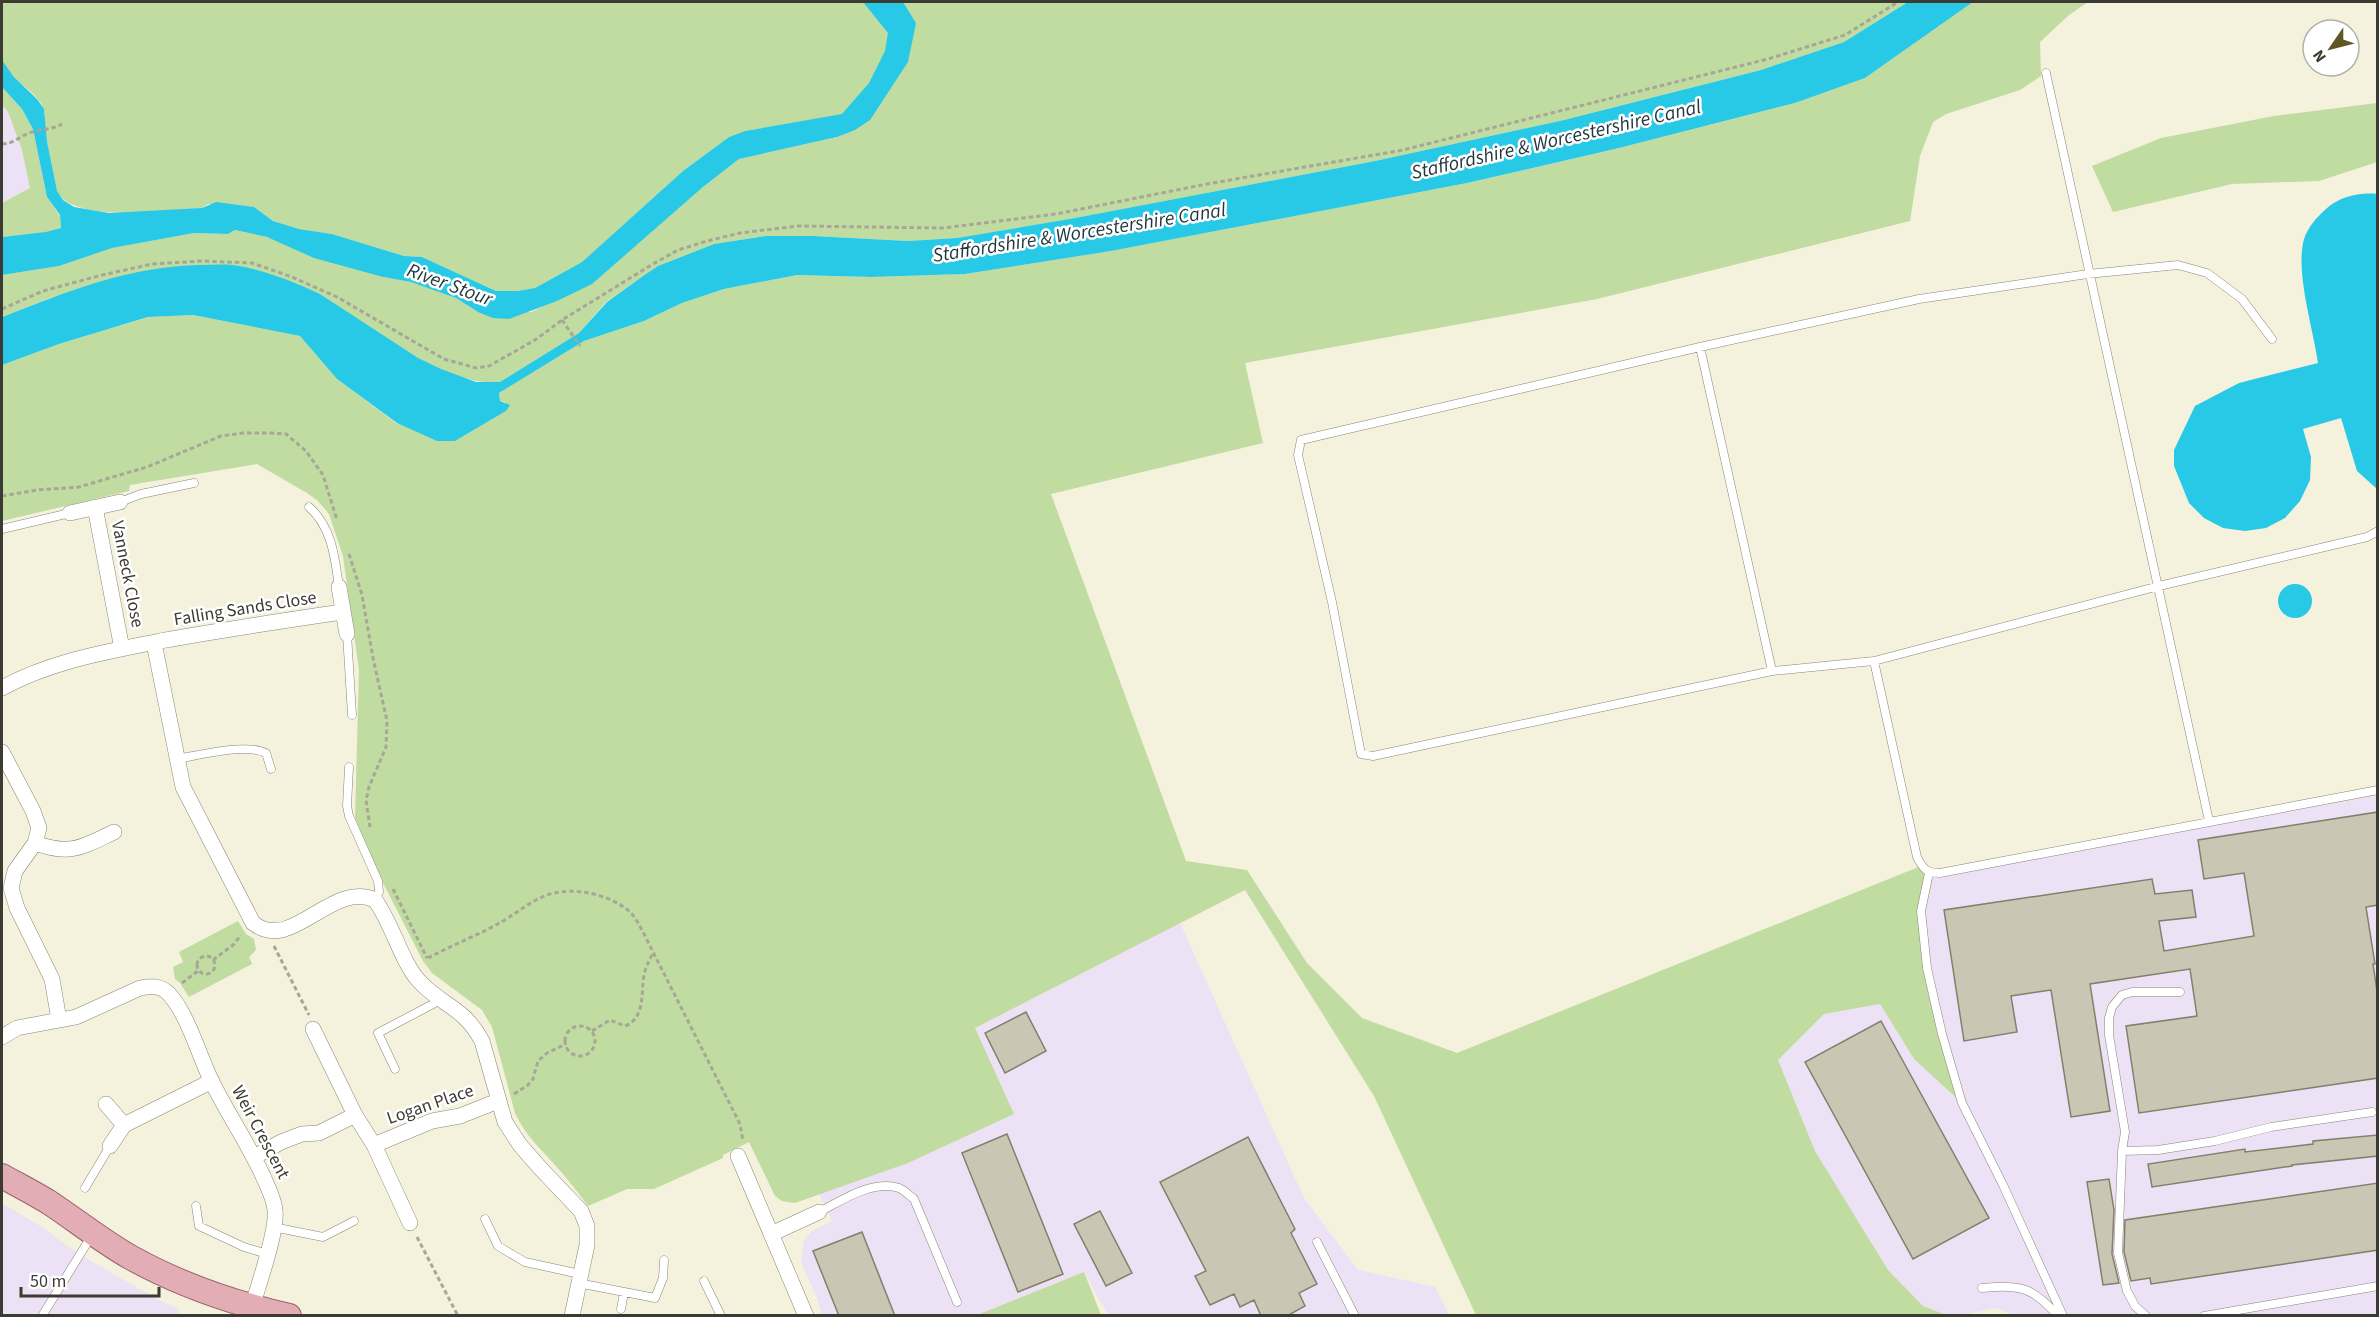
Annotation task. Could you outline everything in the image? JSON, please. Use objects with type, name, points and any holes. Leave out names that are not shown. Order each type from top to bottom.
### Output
[{"type":"main road","points":[[2,1176],[48,1202],[129,1256],[169,1277],[211,1295],[289,1316]]},
{"type":"street","name":"Vanneck Close","points":[[70,513],[120,502]]},
{"type":"street","name":"Vanneck Close","points":[[95,507],[122,649]]},
{"type":"street","name":"Falling Sands Close","points":[[339,587],[347,634]]},
{"type":"street","name":"Falling Sands Close","points":[[2,688],[31,673],[51,666],[122,649],[246,626],[342,612]]},
{"type":"street","points":[[154,643],[183,787],[253,923],[267,930],[286,929],[352,896],[359,895],[375,900],[418,981],[468,1019],[479,1035],[491,1068],[505,1122],[520,1144],[581,1211],[587,1226],[587,1245],[572,1316]]},
{"type":"street","points":[[2,752],[33,811],[39,828],[35,843],[15,871],[11,888],[17,908],[52,980],[59,1020]]},
{"type":"street","points":[[35,843],[51,849],[71,850],[114,832]]},
{"type":"street","points":[[3,1031],[92,1011],[140,988],[159,987],[170,994]]},
{"type":"street","name":"Weir Crescent","points":[[170,994],[212,1081],[254,1157],[273,1199],[276,1214],[252,1307]]},
{"type":"street","name":"Logan Place","points":[[313,1029],[355,1115],[374,1145],[410,1223]]},
{"type":"street","name":"Weir Crescent","points":[[123,1125],[212,1081]]},
{"type":"street","name":"Logan Place","points":[[374,1145],[432,1121],[460,1116],[498,1101]]},
{"type":"street","points":[[106,1104],[123,1125],[110,1146]]},
{"type":"street","points":[[254,1157],[281,1142],[302,1134],[319,1133],[355,1115]]},
{"type":"street","points":[[738,1155],[802,1314]]},
{"type":"street","points":[[771,1234],[819,1212]]},
{"type":"lane","points":[[2046,73],[2209,821]]},
{"type":"lane","points":[[2272,339],[2242,299],[2207,273],[2178,265],[2088,273],[1919,299],[1700,347],[1301,440],[1298,455],[1332,602],[1361,754],[1373,756],[1772,671],[1874,661],[2159,586],[2367,537],[2378,531]]},
{"type":"lane","points":[[1700,347],[1772,671]]},
{"type":"lane","points":[[120,502],[141,494],[194,483]]},
{"type":"lane","points":[[309,507],[318,514],[334,550],[339,587]]},
{"type":"lane","points":[[2,530],[70,513]]},
{"type":"lane","points":[[347,634],[352,715]]},
{"type":"lane","points":[[1874,661],[1917,857],[1929,873],[1940,873],[2378,790]]},
{"type":"lane","points":[[177,759],[207,753],[258,749],[266,753],[271,770]]},
{"type":"lane","points":[[349,768],[347,806],[378,881],[379,892],[375,900]]},
{"type":"lane","points":[[1929,873],[1921,911],[1928,968],[1950,1064],[1962,1103],[2003,1185],[2063,1316]]},
{"type":"lane","points":[[2146,1316],[2135,1306],[2127,1291],[2118,1253],[2122,1151],[2125,1132],[2109,1035],[2109,1018],[2112,1007],[2122,995],[2132,992],[2180,992]]},
{"type":"lane","points":[[395,1069],[378,1033],[433,1004],[438,996]]},
{"type":"lane","points":[[2122,1151],[2158,1149],[2215,1141],[2271,1127],[2372,1112]]},
{"type":"lane","points":[[85,1188],[110,1146]]},
{"type":"lane","points":[[819,1212],[870,1189],[885,1185],[901,1188],[914,1199],[957,1302]]},
{"type":"lane","points":[[196,1206],[199,1226],[244,1247],[267,1254]]},
{"type":"lane","points":[[485,1219],[498,1246],[525,1262],[624,1293],[655,1298],[663,1278],[664,1260]]},
{"type":"lane","points":[[273,1227],[323,1238],[354,1221]]},
{"type":"lane","points":[[42,1316],[93,1234]]},
{"type":"lane","points":[[1317,1242],[1355,1316]]},
{"type":"lane","points":[[704,1281],[721,1316]]},
{"type":"lane","points":[[1982,1288],[2007,1286],[2037,1294],[2058,1316]]},
{"type":"lane","points":[[2204,1316],[2378,1286]]},
{"type":"lane","points":[[621,1309],[624,1293]]},
{"type":"path","points":[[2,309],[43,291],[152,264],[201,261],[252,263],[292,276],[337,297],[444,360],[476,368],[489,366],[535,340],[562,320],[678,250],[707,241],[740,233],[798,226],[943,228],[1045,215],[1403,150],[1768,59],[1845,35],[1898,2]]},
{"type":"path","points":[[2,144],[9,144],[29,133],[50,130],[62,124]]},
{"type":"path","points":[[562,320],[580,346]]},
{"type":"path","points":[[410,967],[503,921],[539,898],[550,894],[573,891],[592,894],[620,905],[632,914],[643,932],[740,1124],[742,1145],[738,1155]]},
{"type":"path","points":[[213,960],[233,945],[253,923]]},
{"type":"path","points":[[267,930],[311,1020],[313,1029]]},
{"type":"path","points":[[592,1031],[610,1020],[625,1026],[634,1021],[640,1006],[645,969],[653,953]]},
{"type":"path","points":[[206,956],[213,960],[215,966],[212,972],[205,974],[199,970],[197,963],[200,958],[206,956]]},
{"type":"path","points":[[170,994],[199,970]]},
{"type":"path","points":[[576,1026],[585,1026],[592,1031],[595,1042],[588,1054],[574,1054],[566,1044],[568,1033],[576,1026]]},
{"type":"path","points":[[498,1101],[528,1085],[533,1079],[538,1061],[547,1053],[566,1044]]},
{"type":"path","points":[[410,1223],[458,1316]]},
{"type":"shaded area","points":[[2,105],[8,112],[22,150],[30,188],[2,203]]},
{"type":"shaded area","points":[[2377,790],[2377,1315],[2016,1316],[1997,1308],[1946,1316],[1923,1306],[1888,1270],[1815,1151],[1778,1060],[1824,1014],[1880,1004],[1914,1059],[1942,1034],[1921,911],[1929,873]]},
{"type":"shaded area","points":[[1180,923],[1304,1198],[1358,1270],[1435,1287],[1449,1315],[1108,1315],[1084,1272],[977,1315],[822,1315],[816,1295],[801,1263],[804,1240],[812,1231],[832,1221],[819,1194],[908,1163],[1013,1114],[975,1028]]},
{"type":"shaded area","points":[[2,1203],[96,1264],[180,1310],[176,1316],[2,1315]]},
{"type":"green space","points":[[2,2],[1908,2],[1844,42],[1761,70],[1564,120],[1375,161],[957,238],[908,241],[766,236],[714,244],[658,266],[606,302],[579,333],[500,382],[478,381],[431,365],[382,337],[320,294],[279,277],[232,265],[50,298],[2,317],[2,275],[59,266],[111,248],[194,233],[228,234],[235,230],[267,237],[383,277],[411,282],[436,290],[456,298],[478,312],[531,312],[592,283],[703,187],[739,159],[837,137],[822,119],[745,131],[729,137],[683,171],[582,262],[535,288],[496,291],[422,257],[404,256],[332,234],[299,229],[273,221],[254,207],[208,204],[202,208],[123,213],[81,208],[66,201],[55,185],[41,104],[11,74],[2,61]]},
{"type":"green space","points":[[1973,2],[2088,2],[2069,15],[2040,42],[2041,76],[2020,90],[1946,114],[1933,122],[1920,156],[1910,221],[1597,299],[1245,363],[1263,443],[1051,494],[1186,861],[1247,870],[1307,963],[1362,1018],[1457,1053],[1921,866],[1929,873],[1921,911],[1927,968],[1962,1103],[1914,1059],[1880,1004],[1824,1014],[1778,1060],[1815,1151],[1888,1270],[1923,1306],[1946,1315],[1476,1315],[1374,1096],[1245,890],[975,1028],[1014,1114],[908,1163],[795,1203],[782,1201],[775,1196],[749,1142],[723,1155],[723,1158],[654,1189],[627,1189],[588,1206],[523,1128],[515,1113],[492,1027],[482,1010],[432,973],[423,961],[382,881],[355,818],[359,670],[343,556],[329,514],[318,501],[257,464],[130,485],[129,491],[2,521],[2,365],[59,344],[149,317],[193,315],[300,336],[337,379],[396,423],[455,441],[506,411],[505,402],[500,401],[499,393],[584,341],[644,321],[682,303],[724,289],[797,275],[871,277],[965,274],[1111,251],[1467,183],[1619,148],[1795,103],[1865,78]]},
{"type":"green space","points":[[2,87],[22,109],[33,129],[47,197],[60,216],[61,228],[44,233],[2,237],[2,203],[30,188],[22,150],[8,112],[2,105]]},
{"type":"green space","points":[[2377,103],[2377,162],[2319,181],[2232,184],[2113,212],[2092,166],[2161,138],[2274,116]]},
{"type":"green space","points":[[238,921],[246,934],[254,939],[256,950],[249,957],[252,964],[189,997],[175,979],[173,967],[183,962],[179,952]]},
{"type":"green space","points":[[1084,1272],[1101,1315],[977,1315]]},
{"type":"water","name":"River Stour","points":[[863,2],[903,2],[916,23],[908,62],[870,120],[855,130],[837,137],[739,159],[703,187],[592,284],[557,301],[509,319],[493,318],[478,312],[456,298],[411,282],[383,277],[314,258],[267,237],[235,230],[228,234],[194,233],[112,248],[59,266],[2,275],[2,237],[61,228],[60,215],[47,197],[33,129],[22,109],[2,87],[2,60],[13,76],[44,109],[47,142],[57,191],[63,200],[74,207],[109,213],[202,208],[216,202],[254,207],[273,221],[299,229],[332,234],[404,256],[422,257],[496,291],[517,291],[535,288],[582,262],[683,171],[729,137],[745,131],[842,114],[869,83],[885,51],[888,33]]},
{"type":"water","name":"Staffordshire & Worcestershire Canal","points":[[1908,2],[1973,2],[1865,78],[1795,103],[1619,148],[1467,183],[1111,251],[965,274],[871,277],[797,275],[724,289],[682,303],[644,321],[584,341],[499,393],[500,401],[510,405],[506,411],[455,441],[437,441],[397,423],[337,379],[300,336],[193,315],[148,317],[59,344],[2,365],[2,317],[76,289],[125,275],[174,266],[229,265],[288,280],[320,294],[418,358],[441,369],[476,382],[500,382],[579,333],[607,302],[658,266],[714,244],[766,236],[908,241],[957,238],[1375,161],[1564,120],[1761,70],[1844,42]]},
{"type":"water","points":[[2377,194],[2377,489],[2357,471],[2341,418],[2303,429],[2311,457],[2310,480],[2300,501],[2285,518],[2266,528],[2245,531],[2223,528],[2204,518],[2189,503],[2174,466],[2174,450],[2195,406],[2239,383],[2318,363],[2303,284],[2304,239],[2313,222],[2337,201],[2350,196]]},
{"type":"water","points":[[2295,584],[2307,589],[2312,601],[2307,613],[2295,618],[2283,613],[2278,601],[2283,589]]},
{"type":"building","points":[[2378,812],[2378,905],[2366,907],[2378,998],[2378,1078],[2139,1113],[2126,1026],[2197,1016],[2190,969],[2090,984],[2110,1111],[2071,1117],[2051,990],[2011,996],[2017,1032],[1964,1041],[1944,910],[2152,879],[2155,894],[2192,890],[2196,917],[2159,921],[2164,951],[2254,936],[2244,873],[2204,879],[2198,840]]},
{"type":"building","points":[[1026,1012],[1046,1051],[1005,1073],[985,1033]]},
{"type":"building","points":[[1881,1021],[1989,1218],[1913,1259],[1805,1062]]},
{"type":"building","points":[[1007,1134],[1063,1274],[1018,1292],[962,1153]]},
{"type":"building","points":[[2378,1135],[2378,1156],[2292,1165],[2152,1187],[2148,1164],[2245,1149],[2245,1152],[2313,1144],[2313,1141]]},
{"type":"building","points":[[1248,1137],[1295,1229],[1291,1233],[1317,1284],[1299,1293],[1305,1306],[1287,1316],[1261,1316],[1254,1300],[1240,1307],[1234,1294],[1210,1305],[1195,1276],[1206,1271],[1160,1182]]},
{"type":"building","points":[[2109,1179],[2114,1210],[2112,1254],[2119,1283],[2103,1285],[2087,1182]]},
{"type":"building","points":[[2378,1183],[2378,1250],[2151,1284],[2150,1278],[2131,1281],[2124,1252],[2125,1220]]},
{"type":"building","points":[[1100,1211],[1132,1273],[1106,1286],[1074,1224]]},
{"type":"building","points":[[862,1232],[895,1316],[839,1316],[813,1251]]}]
